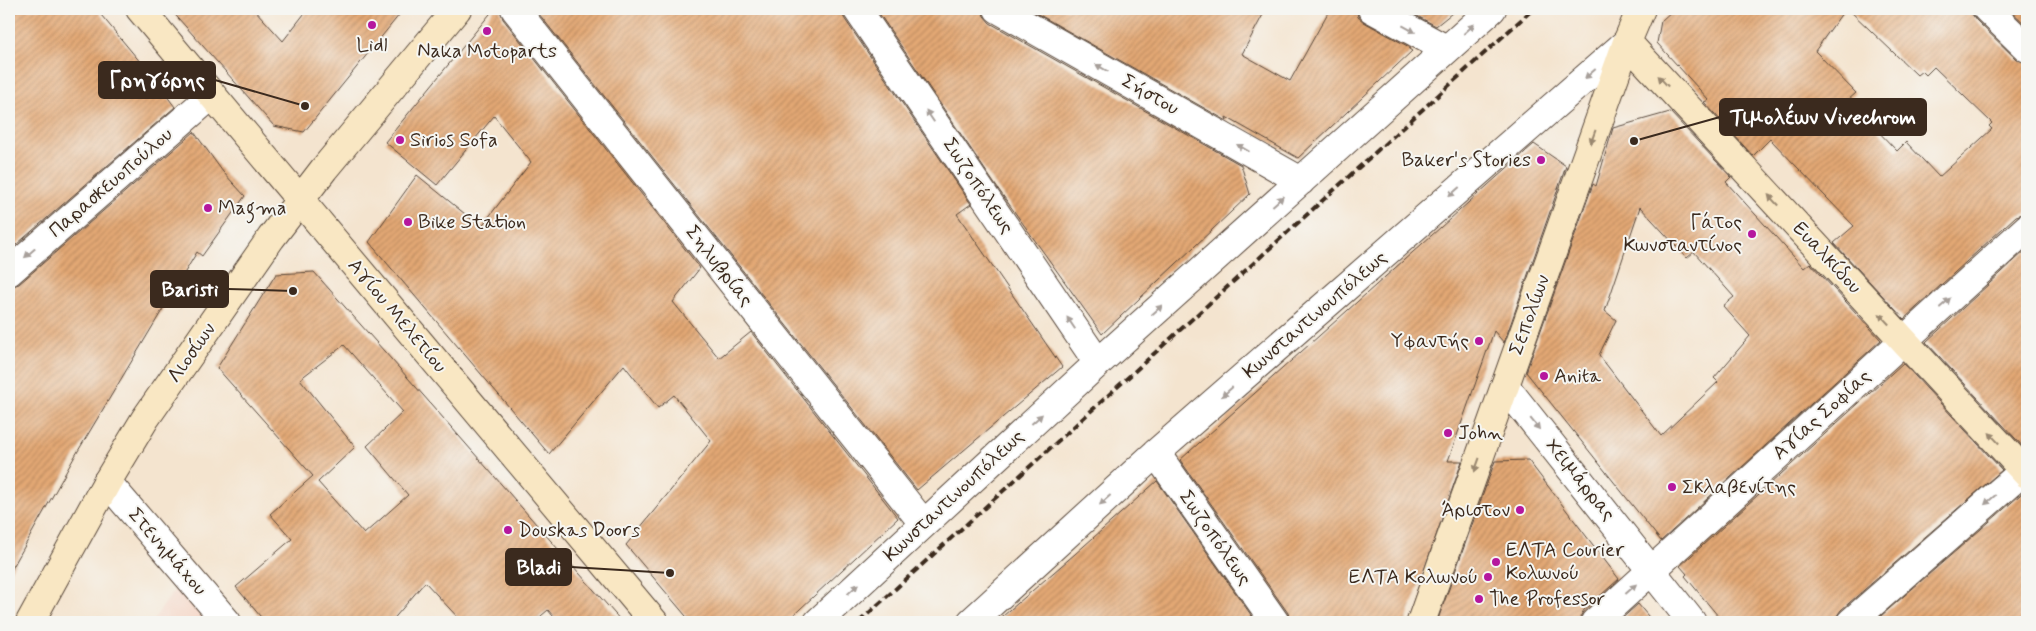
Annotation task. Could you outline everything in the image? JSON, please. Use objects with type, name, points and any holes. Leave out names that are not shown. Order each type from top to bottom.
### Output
[{"type":"main road","name":"Αγίου Μελετίου","points":[[140,9],[654,622]]},
{"type":"main road","name":"Λιοσίων","points":[[30,622],[107,482],[146,419],[271,238],[300,199],[458,9]]},
{"type":"main road","name":"Σεπολίων","points":[[1421,622],[1627,42],[1642,9]]},
{"type":"main road","name":"Κωνσταντινουπόλεως","points":[[1627,42],[1660,9]]},
{"type":"main road","name":"Ευαλκίδου","points":[[1627,42],[2026,471]]},
{"type":"street","name":"Σηλυβρίας","points":[[514,9],[923,523]]},
{"type":"street","name":"Σωζοπόλεως","points":[[857,9],[1098,363]]},
{"type":"street","name":"Σήστου","points":[[998,9],[1301,181]]},
{"type":"street","points":[[1372,9],[1446,49]]},
{"type":"street","name":"Κωνσταντινουπόλεως","points":[[818,622],[1098,363],[1492,9]]},
{"type":"street","points":[[1987,9],[2027,48]]},
{"type":"street","name":"Κωνσταντινουπόλεως","points":[[985,618],[1156,453],[1627,42]]},
{"type":"street","name":"Παρασκευοπούλου","points":[[9,272],[212,95]]},
{"type":"street","name":"Αγίας Σοφίας","points":[[1595,622],[2027,228]]},
{"type":"street","name":"Χειμάρρας","points":[[1505,386],[1692,622]]},
{"type":"street","name":"Σωζοπόλεως","points":[[1156,453],[1275,622]]},
{"type":"street","points":[[1851,622],[2026,471]]},
{"type":"street","name":"Στενημάχου","points":[[107,482],[227,622]]},
{"type":"shaded area","points":[[178,585],[211,622],[152,622]]},
{"type":"building","points":[[9,9],[96,9],[167,94],[175,107],[9,251]]},
{"type":"building","points":[[170,9],[254,9],[283,41],[308,9],[404,9],[304,132],[274,126]]},
{"type":"building","points":[[494,9],[500,9],[503,19],[700,268],[673,302],[719,358],[751,332],[898,518],[786,622],[691,622],[626,545],[711,441],[674,395],[658,408],[624,365],[549,454],[369,242],[417,175],[481,227],[531,162],[494,116],[437,185],[385,142]]},
{"type":"building","points":[[535,9],[842,9],[844,18],[971,204],[957,214],[1062,367],[917,490]]},
{"type":"building","points":[[876,9],[982,9],[984,16],[990,23],[1241,165],[1250,194],[1102,334],[996,186]]},
{"type":"building","points":[[1029,9],[1266,9],[1242,54],[1290,81],[1330,9],[1356,9],[1358,17],[1364,22],[1411,48],[1409,49],[1412,51],[1298,158],[1226,117],[1227,121]]},
{"type":"building","points":[[1404,9],[1457,9],[1436,26]]},
{"type":"building","points":[[1674,9],[1845,9],[1815,51],[1856,93],[1848,100],[1897,151],[1906,142],[1939,177],[1992,129],[1989,126],[1992,123],[1934,67],[1926,75],[1922,71],[1917,75],[1848,9],[1972,9],[1972,14],[1976,20],[2016,59],[2027,63],[2027,213],[2016,216],[1904,319],[1834,243],[1854,226],[1770,139],[1753,156],[1704,102],[1709,100],[1657,43],[1661,21]]},
{"type":"building","points":[[2009,9],[2027,9],[2027,26]]},
{"type":"building","points":[[1670,112],[1731,177],[1726,182],[1804,268],[1810,263],[1881,340],[1661,541],[1526,372],[1593,184],[1596,186],[1613,128]],"holes":[[[1640,207],[1687,258],[1694,252],[1734,297],[1723,306],[1750,336],[1714,378],[1718,382],[1661,436],[1599,355],[1616,320],[1605,311]]]},
{"type":"building","points":[[194,132],[223,172],[245,196],[202,256],[197,252],[75,456],[9,574],[9,287],[19,284]]},
{"type":"building","points":[[1534,144],[1566,166],[1504,343],[1494,331],[1448,461],[1462,461],[1406,622],[1290,622],[1288,613],[1180,460]]},
{"type":"building","points":[[2027,249],[2027,451],[1926,342]]},
{"type":"building","points":[[314,272],[622,622],[558,622],[548,610],[534,622],[462,622],[425,582],[391,622],[265,622],[236,587],[292,539],[270,514],[313,476],[217,368],[276,274]],"holes":[[[344,345],[403,412],[367,446],[408,495],[364,534],[318,482],[355,447],[300,379]]]},
{"type":"building","points":[[1903,363],[2002,470],[1841,610],[1836,617],[1836,622],[1723,622],[1685,576],[1687,574],[1680,566]]},
{"type":"building","points":[[1528,460],[1619,579],[1584,610],[1580,617],[1580,622],[1437,622],[1495,461]]},
{"type":"building","points":[[1157,481],[1256,622],[996,622],[1075,554]]},
{"type":"building","points":[[2027,489],[2027,622],[1962,622],[1956,616],[1950,622],[1874,622]]},
{"type":"building","points":[[1638,604],[1653,622],[1618,622]]},
{"type":"railway","points":[[859,622],[1533,9]]},
{"type":"place","name":"Lidl","points":[[372,25]]},
{"type":"place","name":"Naka Motoparts","points":[[487,31]]},
{"type":"place","name":"Γρηγόρης","points":[[305,106]]},
{"type":"place","name":"Sirios Sofa","points":[[400,140]]},
{"type":"place","name":"Τιμολέων Vivechrom","points":[[1634,141]]},
{"type":"place","name":"Baker's Stories","points":[[1541,160]]},
{"type":"place","name":"Magma","points":[[208,208]]},
{"type":"place","name":"Bike Station","points":[[408,222]]},
{"type":"place","name":"Γάτος Κωνσταντίνος","points":[[1752,234]]},
{"type":"place","name":"Baristi","points":[[293,291]]},
{"type":"place","name":"Υφαντής","points":[[1479,341]]},
{"type":"place","name":"Anita","points":[[1544,376]]},
{"type":"place","name":"John","points":[[1448,433]]},
{"type":"place","name":"Σκλαβενίτης","points":[[1672,487]]},
{"type":"place","name":"Άριστον","points":[[1520,510]]},
{"type":"place","name":"Douskas Doors","points":[[508,530]]},
{"type":"place","name":"ΕΛΤΑ Courier Κολωνού","points":[[1496,562]]},
{"type":"place","name":"Bladi","points":[[670,573]]},
{"type":"place","name":"ΕΛΤΑ Κολωνού","points":[[1488,577]]},
{"type":"place","name":"The Professor","points":[[1479,599]]}]
